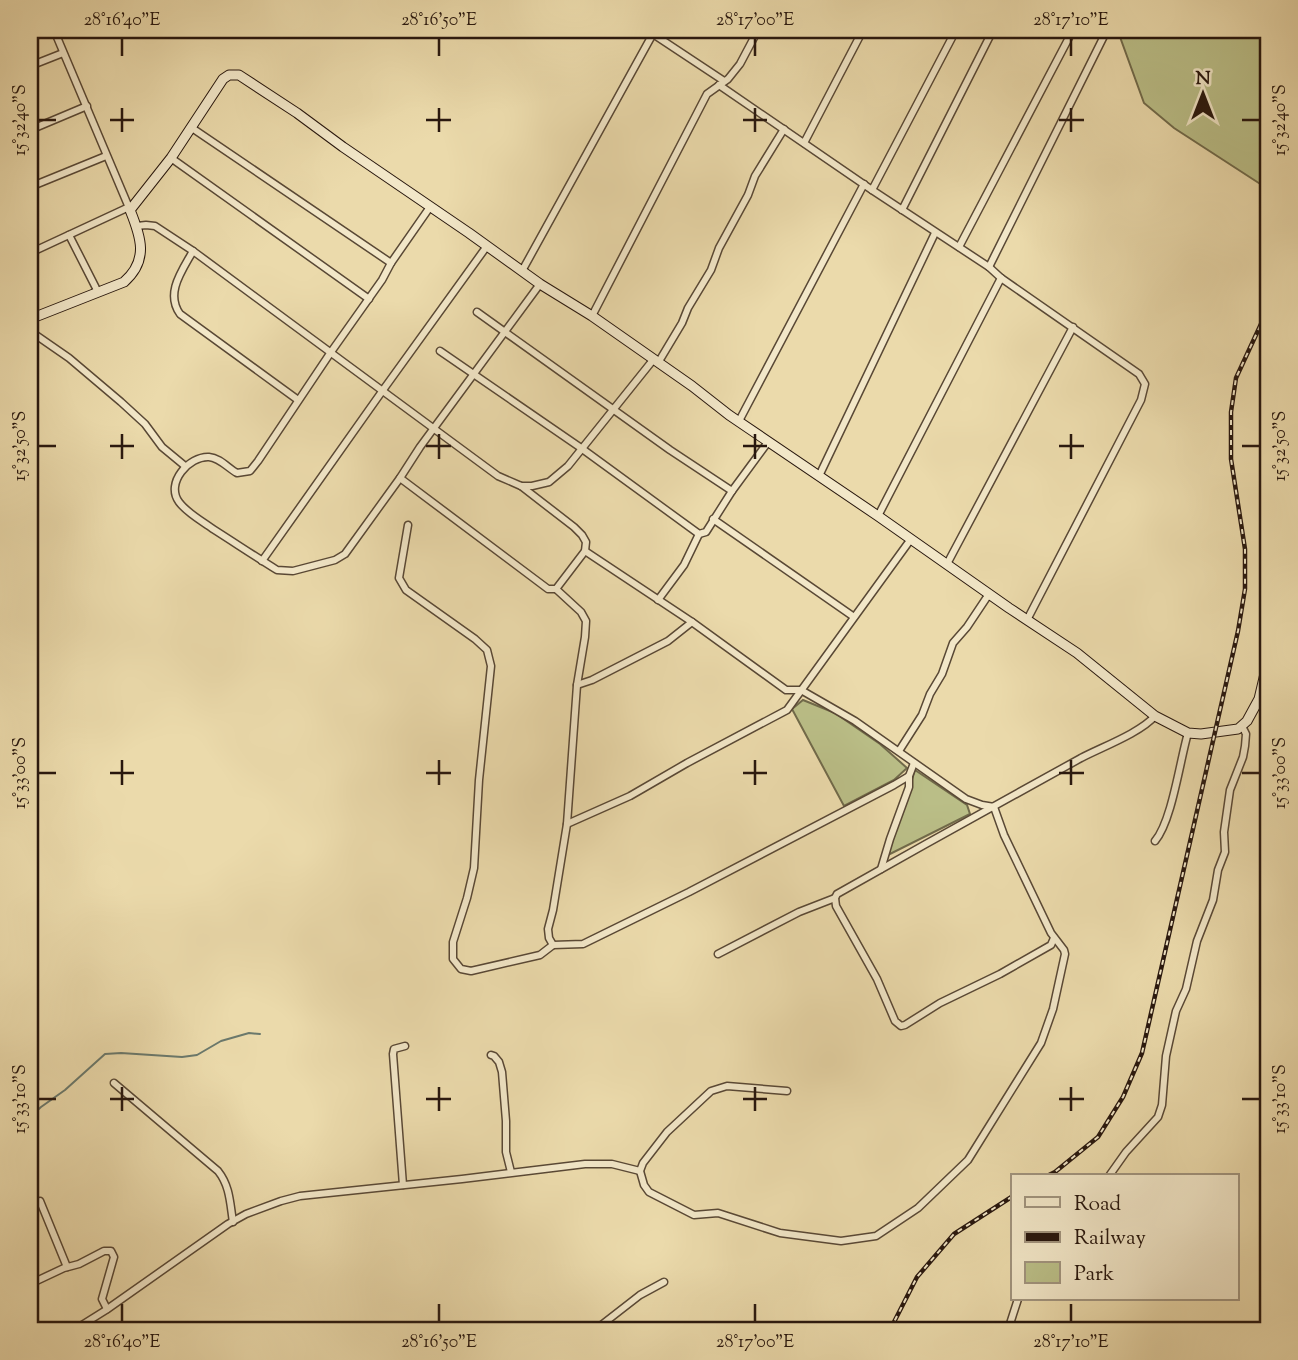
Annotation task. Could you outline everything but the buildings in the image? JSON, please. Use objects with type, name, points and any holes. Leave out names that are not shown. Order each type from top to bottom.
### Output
[{"type":"street","points":[[30,319],[124,282],[134,273],[142,249],[137,226],[54,30]]},
{"type":"street","points":[[592,316],[707,94],[740,64],[758,30]]},
{"type":"street","points":[[804,143],[863,30]]},
{"type":"street","points":[[872,190],[956,30]]},
{"type":"street","points":[[902,210],[993,30]]},
{"type":"street","points":[[959,247],[1073,30]]},
{"type":"street","points":[[989,267],[1107,30]]},
{"type":"street","points":[[522,271],[654,32],[784,130],[989,267],[1139,374],[1145,384],[1141,400],[1027,620]]},
{"type":"street","points":[[30,66],[64,53]]},
{"type":"street","points":[[30,253],[130,209],[171,158],[223,79],[229,75],[239,75],[1077,653],[1154,716],[1188,733],[1231,731],[1242,726],[1259,699],[1268,661]]},
{"type":"street","points":[[30,130],[87,106]]},
{"type":"street","points":[[192,128],[391,263]]},
{"type":"street","points":[[521,486],[549,482],[568,466],[655,362],[682,323],[711,271],[720,244],[748,195],[755,176],[784,130]]},
{"type":"street","points":[[30,187],[106,156]]},
{"type":"street","points":[[171,158],[369,299]]},
{"type":"street","points":[[739,421],[864,184]]},
{"type":"street","points":[[430,207],[250,471],[237,473],[219,460],[207,457],[185,467],[175,489],[179,503],[196,517],[262,561],[284,572],[345,555],[540,284]]},
{"type":"street","points":[[137,226],[155,226],[193,251],[467,455],[498,476],[521,486],[574,527],[586,542],[585,551],[556,589]]},
{"type":"street","points":[[819,476],[935,233]]},
{"type":"street","points":[[69,235],[98,292]]},
{"type":"street","points":[[262,561],[487,246]]},
{"type":"street","points":[[193,251],[174,290],[175,307],[180,314],[298,400]]},
{"type":"street","points":[[878,516],[1001,278]]},
{"type":"street","points":[[477,312],[732,491]]},
{"type":"street","points":[[947,564],[1073,327]]},
{"type":"street","points":[[30,331],[69,358],[121,402],[145,424],[162,447],[185,467]]},
{"type":"street","points":[[440,351],[581,448],[699,534]]},
{"type":"street","points":[[658,600],[684,565],[699,534],[706,532],[768,442]]},
{"type":"street","points":[[400,478],[548,589],[556,589],[581,612],[586,621],[577,685],[567,824],[548,929],[553,945]]},
{"type":"street","points":[[713,519],[854,617]]},
{"type":"street","points":[[408,525],[399,578],[406,590],[475,639],[487,650],[491,666],[479,780],[474,868],[453,942],[453,959],[461,969],[471,971],[540,954],[553,945],[583,944],[909,776]]},
{"type":"street","points":[[567,824],[630,796],[787,710],[911,539]]},
{"type":"street","points":[[585,551],[692,622],[786,690],[801,690],[855,721],[966,799],[994,807]]},
{"type":"street","points":[[899,751],[922,715],[942,674],[953,643],[989,594]]},
{"type":"street","points":[[577,685],[592,680],[668,640],[692,622]]},
{"type":"street","points":[[718,954],[799,912],[835,898],[837,894],[922,845],[1141,728],[1154,716]]},
{"type":"street","points":[[1110,1174],[1126,1152],[1158,1117],[1162,1105],[1166,1056],[1176,1011],[1186,989],[1198,941],[1213,900],[1217,870],[1225,852],[1224,832],[1230,790],[1245,746],[1246,734],[1242,726]]},
{"type":"street","points":[[1155,841],[1162,832],[1188,733]]},
{"type":"street","points":[[881,869],[909,788],[909,776],[914,764]]},
{"type":"street","points":[[787,1091],[727,1086],[711,1091],[667,1132],[643,1163],[640,1171],[644,1185],[649,1192],[694,1214],[718,1213],[780,1233],[841,1241],[876,1236],[918,1208],[968,1160],[1041,1043],[1053,1009],[1064,961],[1064,950],[1054,938],[1004,835],[994,807]]},
{"type":"street","points":[[835,898],[836,906],[877,979],[895,1021],[901,1026],[1051,945],[1054,938]]},
{"type":"street","points":[[403,1185],[393,1054],[394,1049],[405,1046]]},
{"type":"street","points":[[491,1055],[499,1062],[502,1072],[506,1152],[511,1172]]},
{"type":"street","points":[[114,1083],[218,1171],[228,1188],[233,1222]]},
{"type":"street","points":[[74,1330],[246,1214],[300,1196],[595,1164],[612,1164],[640,1171]]},
{"type":"street","points":[[40,1201],[67,1267]]},
{"type":"street","points":[[30,1284],[104,1251],[111,1251],[114,1256],[102,1296],[107,1309]]},
{"type":"street","points":[[595,1330],[640,1295],[664,1282]]},
{"type":"street","points":[[1008,1330],[1018,1300]]},
{"type":"green space","points":[[1113,30],[1268,30],[1268,189],[1174,128],[1144,103],[1120,37]]},
{"type":"green space","points":[[803,700],[835,713],[880,744],[907,768],[894,780],[844,806],[792,709]]},
{"type":"green space","points":[[915,770],[967,805],[970,814],[888,855]]},
{"type":"waterway","points":[[30,1117],[105,1054],[182,1057],[197,1055],[221,1041],[249,1033],[260,1034]]},
{"type":"railway","points":[[1051,1174],[1098,1137],[1123,1097],[1142,1053],[1238,631],[1245,589],[1245,549],[1231,459],[1231,412],[1236,378],[1268,313]]},
{"type":"railway","points":[[892,1330],[917,1277],[954,1234],[1011,1197]]}]
